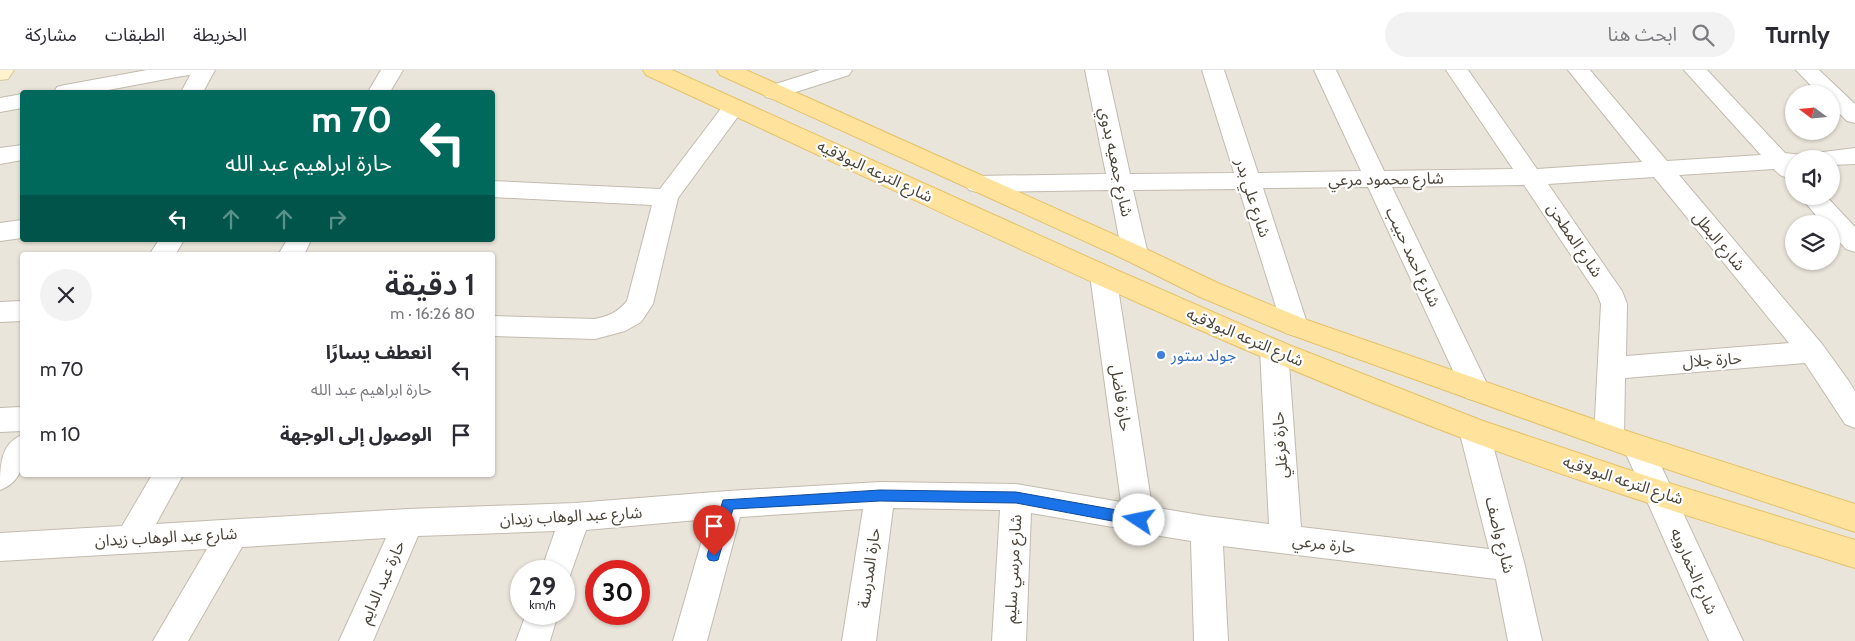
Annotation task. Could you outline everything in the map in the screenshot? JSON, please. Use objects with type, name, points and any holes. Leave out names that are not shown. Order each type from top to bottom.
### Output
[{"type":"main road","name":"شارع الترعه البولاقيه","points":[[654,70],[1103,275],[1274,350],[1474,430],[1853,556]]},
{"type":"main road","name":"شارع الترعه البولاقيه","points":[[728,70],[1135,254],[1209,290],[1295,326],[1638,446],[1855,518]]},
{"type":"street","points":[[0,74],[3,70]]},
{"type":"street","points":[[76,90],[182,70]]},
{"type":"street","points":[[193,90],[204,70]]},
{"type":"street","points":[[380,90],[392,70]]},
{"type":"street","points":[[774,92],[840,70]]},
{"type":"street","name":"شارع جمعيه بدوي","points":[[1096,70],[1135,254]]},
{"type":"street","name":"شارع علي بدر","points":[[1212,70],[1295,326]]},
{"type":"street","name":"شارع احمد حبيب","points":[[1325,70],[1476,390]]},
{"type":"street","name":"شارع المطحن","points":[[1457,70],[1532,177],[1609,292],[1614,304],[1609,436]]},
{"type":"street","name":"شارع البطل","points":[[1578,70],[1812,352],[1838,388],[1855,416]]},
{"type":"street","points":[[1696,70],[1785,162]]},
{"type":"street","points":[[1807,70],[1855,116]]},
{"type":"street","points":[[0,105],[20,101]]},
{"type":"street","points":[[495,326],[595,328],[609,327],[628,318],[640,304],[666,197],[734,107]]},
{"type":"street","points":[[0,156],[20,153]]},
{"type":"street","points":[[1840,157],[1855,156]]},
{"type":"street","name":"شارع محمود مرعي","points":[[977,184],[1532,177],[1659,169],[1785,166]]},
{"type":"street","points":[[495,189],[666,197]]},
{"type":"street","points":[[1820,205],[1855,243]]},
{"type":"street","points":[[0,232],[20,229]]},
{"type":"street","name":"حارة فاضل","points":[[1103,275],[1139,520]]},
{"type":"street","points":[[0,312],[20,311]]},
{"type":"street","name":"حارة فرغلي","points":[[1274,350],[1286,540]]},
{"type":"street","name":"حارة جلال","points":[[1613,368],[1812,352]]},
{"type":"street","points":[[0,420],[20,419]]},
{"type":"street","name":"شارع واصف","points":[[1474,430],[1508,566],[1524,641]]},
{"type":"street","name":"شارع الخمارويه","points":[[1638,446],[1726,641]]},
{"type":"street","points":[[0,477],[20,450]]},
{"type":"street","points":[[131,539],[167,477]]},
{"type":"street","name":"شارع عبد الوهاب زيدان","points":[[0,547],[408,523],[575,517],[728,504],[880,495],[1016,497],[1139,520]]},
{"type":"street","name":"حارة المدرسة","points":[[859,641],[880,495]]},
{"type":"street","name":"شارع مرسي سليم","points":[[1008,641],[1016,497]]},
{"type":"street","points":[[690,641],[728,504]]},
{"type":"street","points":[[561,560],[575,517]]},
{"type":"street","name":"حارة مرعي","points":[[1139,520],[1286,540],[1508,566]]},
{"type":"street","name":"حارة عبد الدايم","points":[[356,641],[408,523]]},
{"type":"street","points":[[1206,530],[1211,641]]},
{"type":"street","points":[[170,641],[233,534]]},
{"type":"street","points":[[533,641],[538,625]]},
{"type":"shaded area","points":[[0,70],[1855,70],[1855,641],[0,641]]},
{"type":"place","name":"جولد ستور","points":[[1161,355]]},
{"type":"route","points":[[714,556],[728,504],[880,495],[1016,497],[1139,520]]}]
